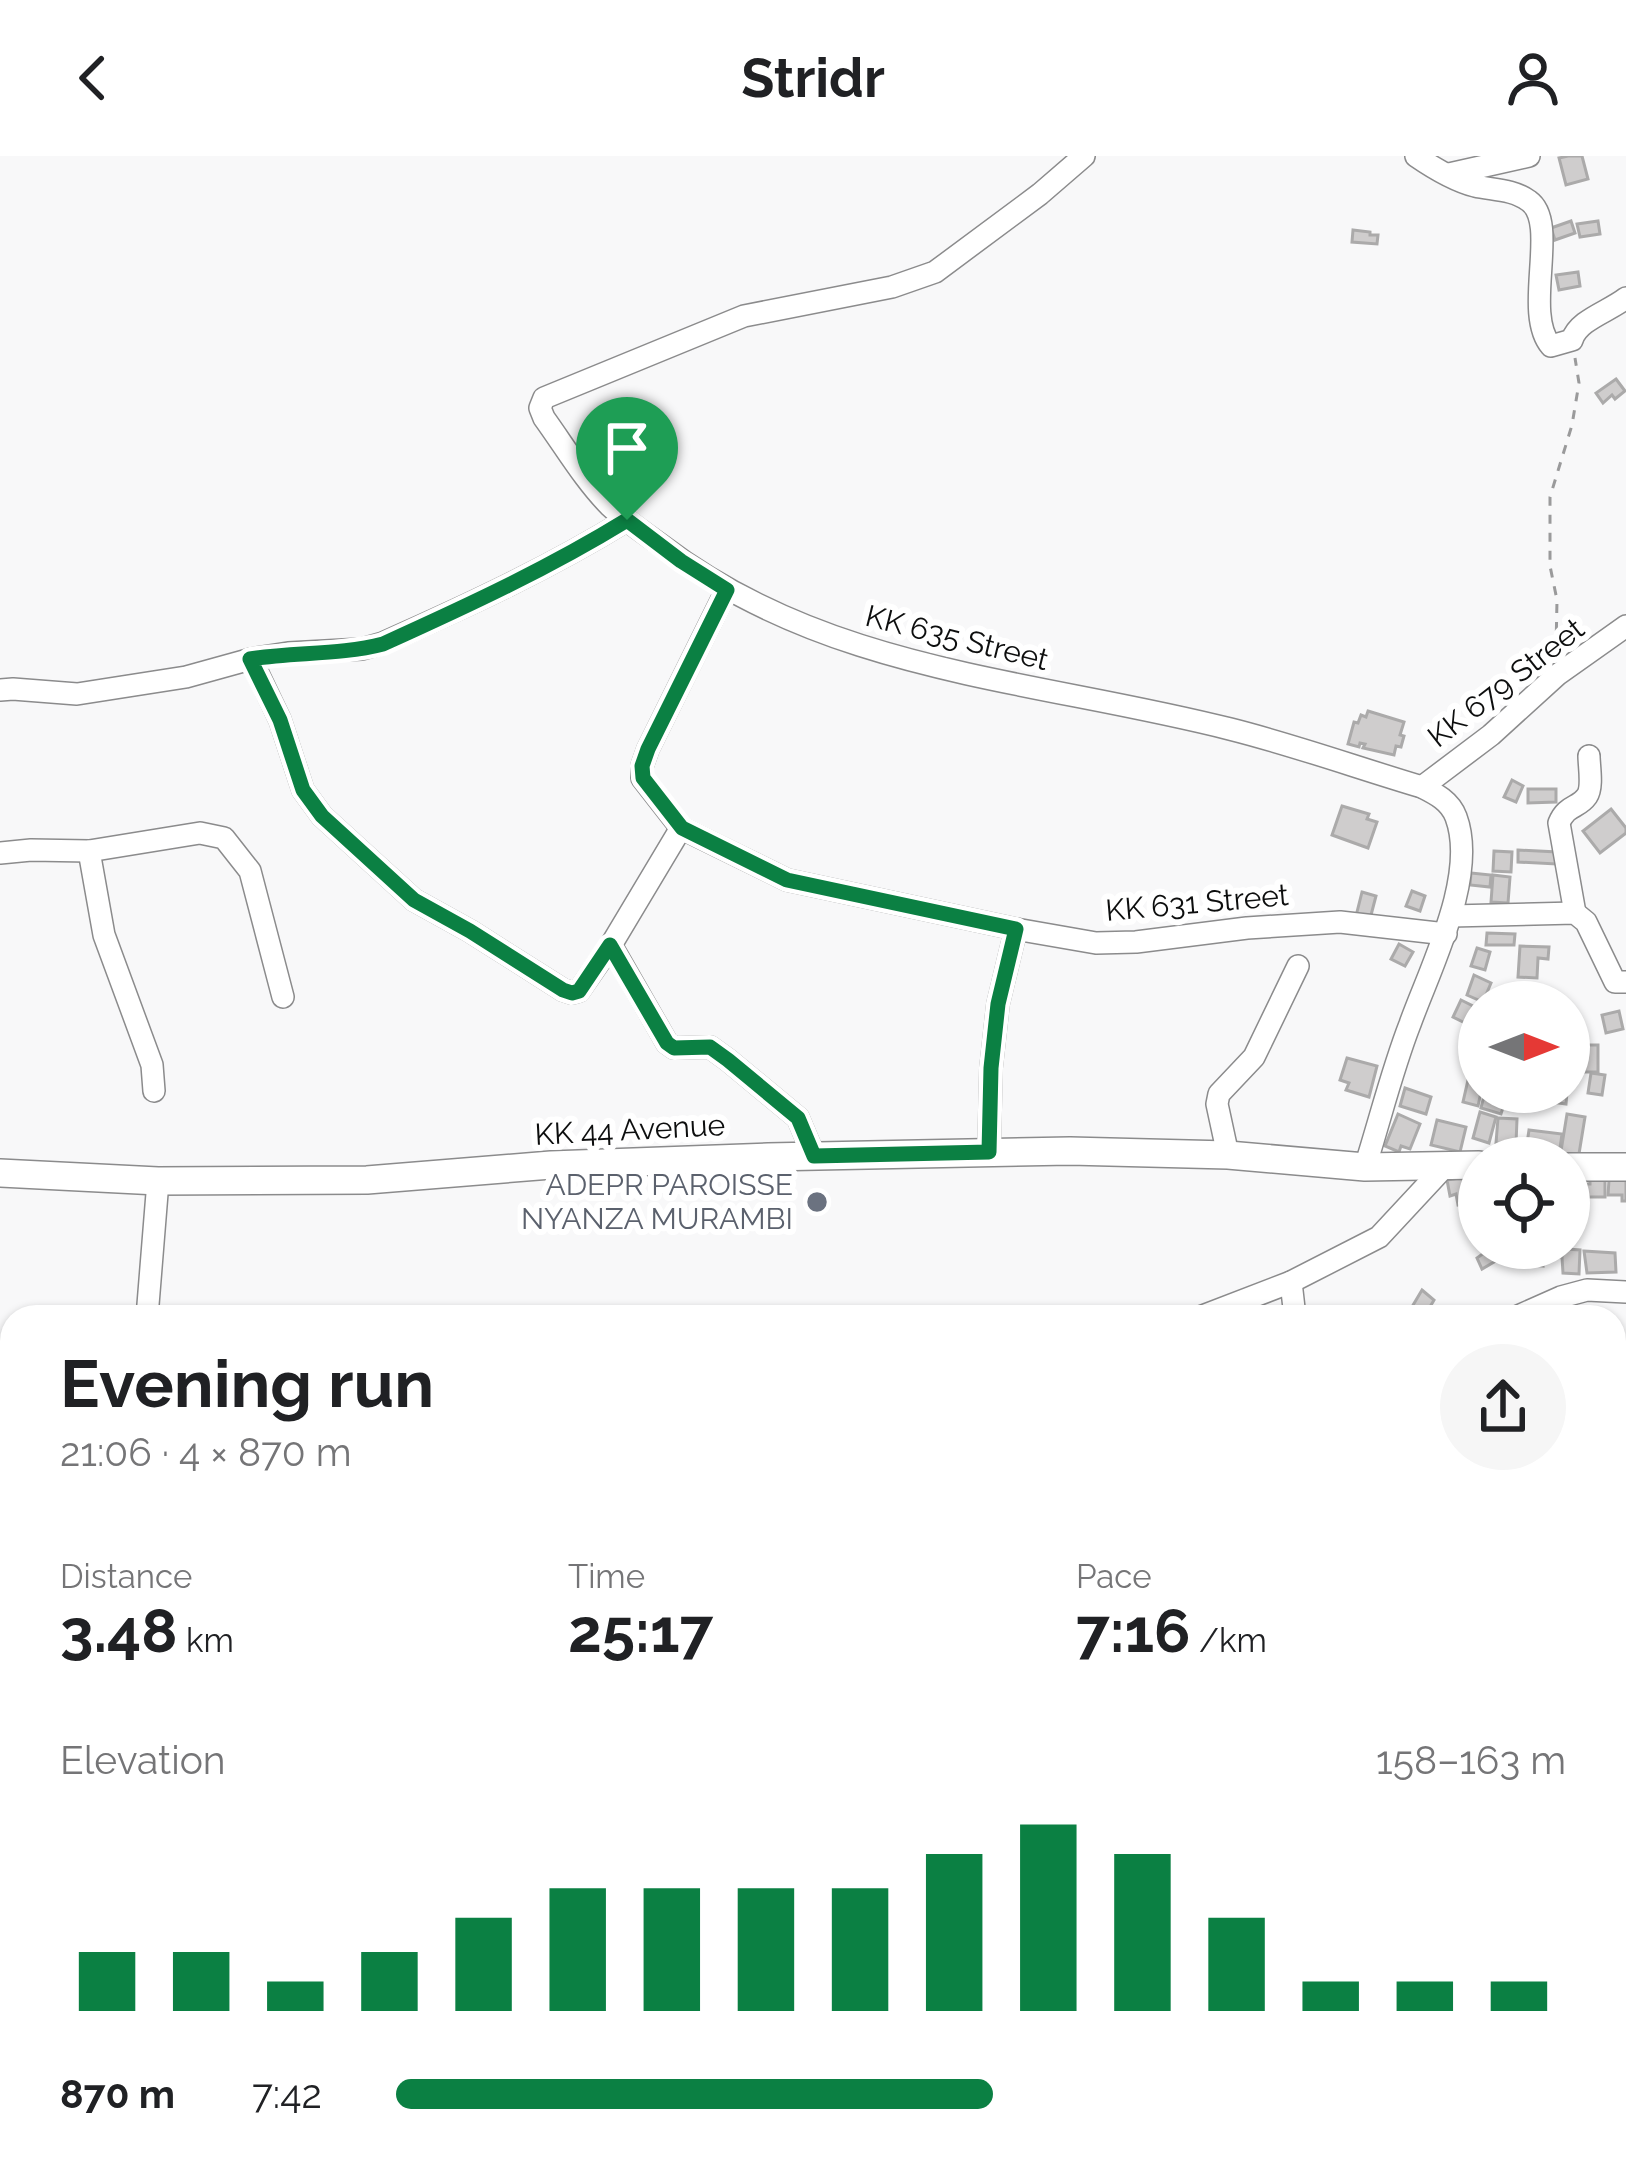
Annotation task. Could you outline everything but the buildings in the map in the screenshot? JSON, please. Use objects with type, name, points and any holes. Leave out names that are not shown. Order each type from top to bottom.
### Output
[{"type":"main road","name":"KK 44 Avenue","points":[[0,1173],[158,1181],[367,1180],[551,1165],[1070,1151],[1228,1155],[1366,1167],[1458,1165]]},
{"type":"main road","points":[[1590,1167],[1626,1168]]},
{"type":"street","name":"KK 635 Street","points":[[1084,156],[934,272],[914,281],[743,316],[544,398],[540,408],[544,418],[608,504],[627,520],[727,590],[828,636],[954,673],[1231,729],[1422,787]]},
{"type":"street","points":[[1416,156],[1471,185],[1509,191],[1539,211],[1539,314],[1543,336],[1551,346],[1573,340],[1575,331],[1587,321],[1606,314],[1626,298]]},
{"type":"street","points":[[1449,174],[1529,156]]},
{"type":"street","points":[[0,690],[77,694],[186,677],[250,659],[383,644],[529,577],[627,520]]},
{"type":"street","name":"KK 631 Street","points":[[727,590],[648,749],[643,778],[682,828],[787,880],[1096,943],[1340,922],[1449,925],[1575,913]]},
{"type":"street","name":"KK 679 Street","points":[[1422,787],[1491,735],[1556,675],[1626,626]]},
{"type":"street","points":[[250,659],[280,720],[303,790],[322,816],[414,900],[572,993],[579,991],[610,945],[682,828]]},
{"type":"street","points":[[1589,756],[1587,796],[1564,810],[1559,823],[1575,913],[1586,922],[1615,982],[1626,982]]},
{"type":"street","points":[[1366,1167],[1409,1026],[1449,925],[1462,855],[1456,815],[1440,796],[1422,787]]},
{"type":"street","points":[[0,854],[89,851],[184,834],[224,838],[250,871],[284,997]]},
{"type":"street","points":[[89,851],[104,935],[152,1065],[154,1090]]},
{"type":"street","points":[[989,1152],[998,1004],[1016,929]]},
{"type":"street","points":[[610,945],[667,1043],[674,1048],[710,1047],[728,1060],[798,1118],[814,1156]]},
{"type":"street","points":[[1228,1155],[1216,1104],[1219,1094],[1254,1057],[1298,966]]},
{"type":"street","points":[[1231,1305],[1291,1282],[1379,1237],[1446,1165]]},
{"type":"street","points":[[148,1305],[158,1181]]},
{"type":"street","points":[[1291,1282],[1294,1305]]},
{"type":"street","points":[[1543,1305],[1587,1290],[1626,1292]]},
{"type":"path","points":[[1556,675],[1550,496],[1573,425],[1579,383],[1573,340]]},
{"type":"place","name":"ADEPR PAROISSE NYANZA MURAMBI","points":[[817,1202]]},
{"type":"route","points":[[627,520],[727,590],[642,766],[643,778],[682,828],[787,880],[1016,929],[998,1004],[989,1152],[814,1156],[798,1118],[728,1060],[710,1047],[674,1048],[667,1043],[610,945],[579,991],[563,990],[414,900],[322,816],[303,790],[280,720],[250,659],[383,644],[511,586],[627,520]]}]
